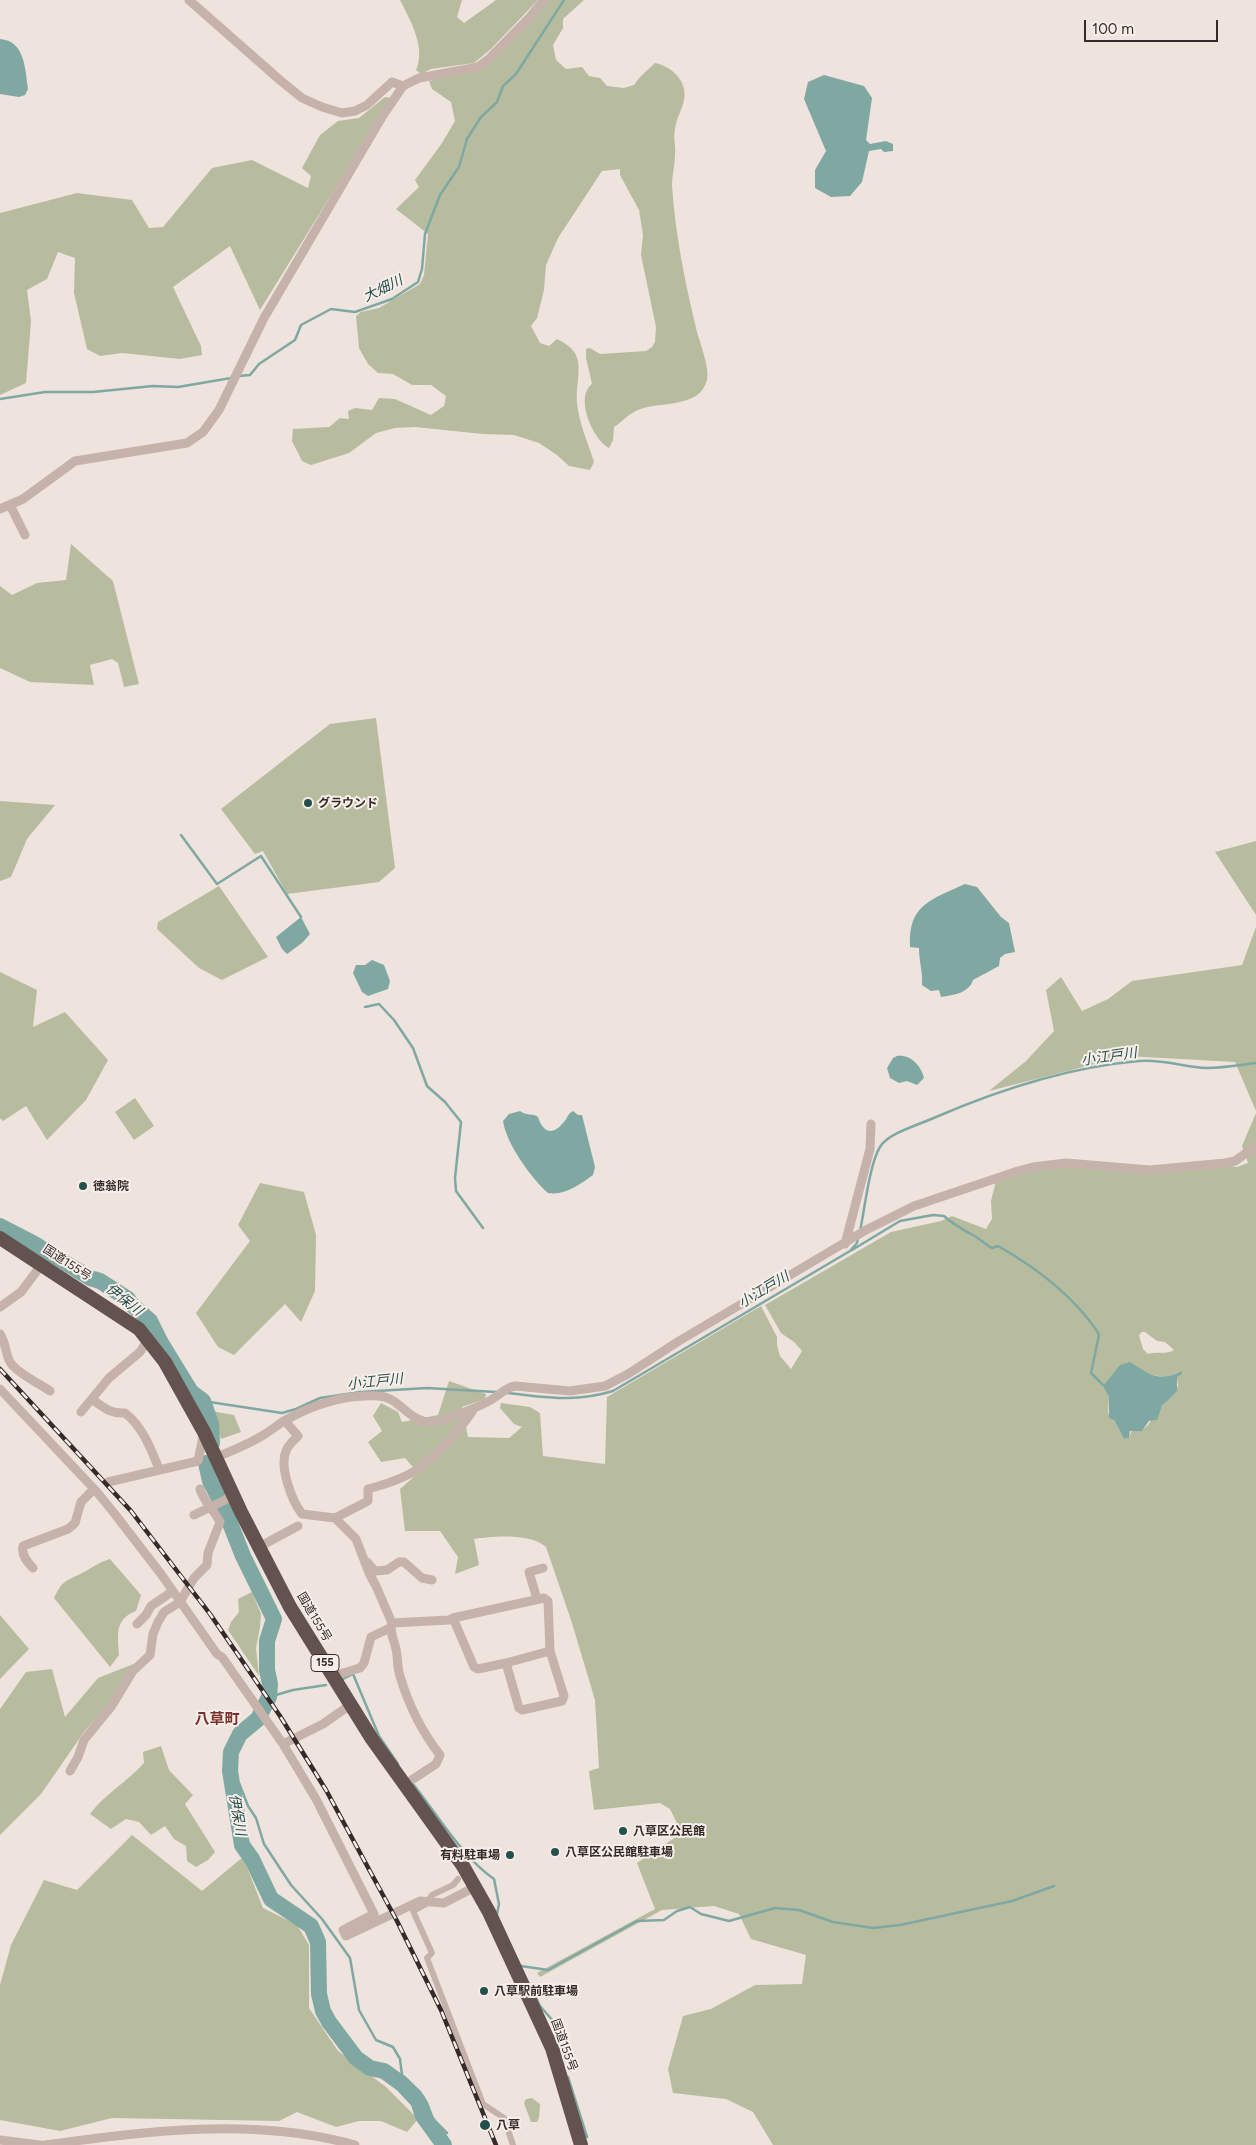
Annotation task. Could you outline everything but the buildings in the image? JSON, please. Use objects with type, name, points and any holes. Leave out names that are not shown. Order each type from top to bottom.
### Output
[{"type":"highway","name":"国道155号","points":[[0,1238],[139,1329],[180,1386],[216,1457],[222,1501],[259,1547],[290,1607],[350,1705],[409,1782],[463,1866],[489,1912],[552,2048],[581,2145]]},
{"type":"street","points":[[189,0],[302,98],[322,107],[342,112],[355,111],[367,105],[392,82],[403,86]]},
{"type":"street","points":[[0,509],[23,499],[76,461],[187,443],[203,432],[219,410],[264,318],[382,117],[403,86],[419,78],[478,66],[489,59],[544,0]]},
{"type":"street","points":[[10,505],[25,535]]},
{"type":"street","points":[[848,1242],[870,1149],[871,1124]]},
{"type":"street","points":[[216,1457],[265,1434],[285,1420],[311,1408],[363,1396],[382,1396],[394,1401],[424,1423],[435,1422],[474,1408],[495,1397],[506,1388],[515,1386],[570,1391],[605,1386],[866,1230],[914,1206],[1034,1167],[1066,1163],[1150,1170],[1235,1161],[1256,1146]]},
{"type":"street","points":[[0,1307],[21,1292],[42,1264]]},
{"type":"street","points":[[0,1334],[6,1345],[9,1362],[16,1369],[50,1391]]},
{"type":"street","points":[[81,1412],[108,1378],[140,1352],[148,1339]]},
{"type":"street","points":[[0,1389],[114,1513],[173,1591],[217,1654],[222,1657],[260,1708],[283,1744],[316,1799],[374,1914],[343,1930],[346,1936],[420,1901],[429,1900],[444,1903],[475,1888]]},
{"type":"street","points":[[92,1400],[109,1411],[116,1414],[125,1413],[132,1418],[149,1444],[159,1469]]},
{"type":"street","points":[[285,1420],[298,1436],[287,1448],[284,1460],[286,1477],[297,1507],[302,1514],[335,1518],[365,1504],[370,1497],[368,1489],[403,1478],[418,1470],[437,1455],[466,1422],[474,1408]]},
{"type":"street","points":[[108,1482],[198,1461],[204,1432]]},
{"type":"street","points":[[200,1489],[202,1498],[222,1501]]},
{"type":"street","points":[[33,1568],[26,1560],[22,1550],[24,1546],[68,1529],[75,1524],[81,1502],[93,1490]]},
{"type":"street","points":[[194,1515],[222,1501]]},
{"type":"street","points":[[70,1771],[78,1757],[84,1740],[111,1707],[133,1671],[150,1656],[153,1634],[164,1612],[180,1602],[194,1578],[207,1566],[208,1553],[220,1522],[222,1501]]},
{"type":"street","points":[[335,1518],[356,1539],[391,1626],[397,1651],[399,1675],[417,1718],[429,1741],[440,1755],[436,1764],[409,1782]]},
{"type":"street","points":[[259,1547],[298,1526]]},
{"type":"street","points":[[365,1560],[375,1571],[387,1570],[399,1562],[404,1562],[422,1578],[432,1580]]},
{"type":"street","points":[[537,1599],[529,1572],[543,1568]]},
{"type":"street","points":[[137,1624],[146,1615],[151,1606],[173,1591]]},
{"type":"street","points":[[333,1676],[360,1668],[364,1663],[371,1637],[391,1626],[449,1620],[544,1598],[548,1601],[550,1651],[564,1696],[562,1701],[522,1710],[519,1708],[506,1663]]},
{"type":"street","points":[[453,1618],[474,1667],[478,1669],[550,1651]]},
{"type":"street","points":[[283,1744],[323,1724],[350,1705]]},
{"type":"street","points":[[458,1879],[453,1885],[432,1895],[426,1904],[412,1912],[432,1953],[427,1958],[484,2104],[504,2118],[513,2145]]},
{"type":"street","points":[[45,2145],[136,2133],[226,2129],[292,2133],[355,2145]]},
{"type":"street","points":[[0,2140],[40,2145]]},
{"type":"green space","points":[[400,0],[462,0],[457,17],[464,23],[496,0],[538,0],[491,49],[474,63],[431,69],[421,74],[416,70],[419,52],[416,34]]},
{"type":"green space","points":[[548,0],[584,0],[563,19],[563,28],[553,45],[556,60],[566,69],[582,67],[589,76],[600,78],[607,86],[624,88],[634,85],[655,63],[667,67],[681,81],[685,93],[674,132],[675,152],[672,185],[675,221],[684,275],[707,368],[708,375],[703,389],[696,396],[688,400],[647,407],[631,414],[614,427],[613,440],[609,448],[592,428],[585,408],[587,390],[592,384],[586,358],[586,349],[590,348],[600,354],[646,351],[655,342],[656,327],[641,255],[643,235],[639,210],[620,175],[620,169],[602,171],[558,238],[546,265],[544,290],[537,318],[531,326],[540,343],[549,346],[557,339],[574,351],[577,358],[579,366],[577,403],[594,462],[590,470],[569,466],[539,443],[514,435],[483,434],[415,427],[395,428],[376,433],[349,453],[311,465],[302,461],[292,441],[293,429],[329,427],[340,418],[349,419],[348,411],[355,408],[372,410],[379,398],[395,399],[431,415],[444,406],[446,396],[431,385],[412,385],[393,374],[378,373],[368,364],[359,348],[356,316],[361,312],[379,308],[420,284],[424,275],[428,234],[396,209],[419,187],[415,180],[442,143],[455,121],[451,102],[432,89],[429,81],[482,70],[506,47]]},
{"type":"green space","points":[[385,97],[391,98],[260,310],[230,246],[173,287],[201,346],[202,355],[180,359],[122,353],[100,356],[87,349],[74,293],[75,258],[58,252],[47,279],[27,290],[31,322],[26,383],[0,395],[0,213],[77,193],[132,200],[149,228],[163,227],[212,168],[252,160],[308,188],[311,176],[302,168],[320,135],[338,121],[359,118]]},
{"type":"green space","points":[[71,544],[113,581],[139,684],[124,687],[118,663],[112,659],[90,665],[94,685],[30,682],[0,668],[0,586],[12,595],[37,583],[66,580]]},
{"type":"green space","name":"グラウンド","points":[[376,718],[395,868],[379,882],[287,894],[263,851],[255,854],[221,809],[330,724]]},
{"type":"green space","points":[[0,801],[55,805],[27,839],[11,877],[0,881]]},
{"type":"green space","points":[[1256,841],[1256,915],[1215,852]]},
{"type":"green space","points":[[219,886],[268,957],[222,980],[199,968],[157,929],[158,922]]},
{"type":"green space","points":[[1256,927],[1256,1111],[1235,1062],[1126,1056],[989,1091],[1026,1061],[1054,1031],[1046,990],[1061,977],[1082,1011],[1108,999],[1132,981],[1242,965]]},
{"type":"green space","points":[[0,972],[37,990],[33,1027],[65,1012],[108,1060],[86,1100],[47,1140],[26,1106],[3,1121],[0,1118]]},
{"type":"green space","points":[[135,1098],[154,1126],[134,1140],[115,1112]]},
{"type":"green space","points":[[1256,1113],[1256,2145],[773,2145],[753,2112],[726,2099],[673,2093],[668,2069],[683,2016],[711,2009],[755,1985],[802,1984],[806,1955],[751,1939],[739,1914],[714,1906],[662,1910],[540,1977],[537,1973],[655,1909],[637,1863],[682,1833],[670,1809],[660,1803],[594,1810],[589,1771],[599,1768],[595,1700],[571,1620],[546,1547],[531,1539],[522,1538],[491,1537],[474,1539],[479,1565],[455,1574],[458,1557],[440,1531],[405,1531],[400,1489],[418,1473],[405,1458],[381,1462],[368,1442],[382,1431],[373,1416],[381,1403],[398,1412],[402,1422],[438,1415],[449,1381],[486,1394],[485,1399],[462,1407],[468,1437],[509,1438],[522,1427],[514,1424],[500,1408],[501,1403],[530,1407],[540,1413],[543,1456],[605,1464],[607,1397],[761,1306],[777,1337],[780,1356],[791,1369],[802,1351],[794,1342],[781,1333],[765,1305],[891,1232],[941,1221],[952,1216],[986,1229],[992,1219],[991,1201],[996,1181],[1046,1168],[1090,1166],[1136,1173],[1225,1165],[1237,1167],[1248,1163],[1242,1146]],"holes":[[[1145,1332],[1157,1341],[1165,1342],[1174,1350],[1148,1354],[1143,1349],[1139,1335]],[[1134,1365],[1151,1375],[1157,1376],[1169,1376],[1182,1371],[1177,1377],[1178,1386],[1147,1426],[1141,1431],[1132,1430],[1129,1438],[1124,1439],[1108,1413],[1109,1397],[1107,1391]]]},
{"type":"green space","points":[[260,1183],[304,1192],[316,1235],[315,1291],[301,1322],[285,1304],[234,1355],[218,1347],[196,1313],[250,1241],[238,1225]]},
{"type":"green space","points":[[211,1411],[234,1415],[241,1432],[221,1439]]},
{"type":"green space","points":[[110,1559],[141,1595],[136,1611],[121,1623],[118,1634],[119,1655],[110,1667],[54,1598],[66,1581]]},
{"type":"green space","points":[[252,1592],[261,1614],[256,1648],[259,1676],[228,1630],[231,1622],[239,1612],[238,1599]]},
{"type":"green space","points":[[0,1615],[29,1649],[0,1679]]},
{"type":"green space","points":[[136,1663],[103,1711],[84,1732],[41,1794],[0,1835],[0,1709],[26,1672],[52,1669],[65,1717],[98,1678]]},
{"type":"green space","points":[[161,1746],[169,1770],[193,1795],[185,1804],[215,1852],[208,1860],[196,1867],[187,1861],[186,1846],[174,1839],[165,1826],[151,1835],[139,1822],[126,1819],[111,1829],[90,1814],[144,1763],[143,1752]]},
{"type":"green space","points":[[132,1835],[202,1891],[243,1857],[263,1908],[297,1925],[309,1945],[309,2008],[338,2051],[386,2087],[418,2119],[407,2132],[381,2121],[359,2121],[336,2127],[297,2112],[279,2121],[112,2118],[60,2131],[0,2120],[0,1985],[11,1945],[44,1880],[77,1890]]},
{"type":"green space","points":[[532,2098],[540,2104],[537,2122],[531,2122],[524,2103],[526,2099]]},
{"type":"water","points":[[0,39],[8,41],[19,50],[26,73],[28,89],[25,95],[19,97],[0,94]]},
{"type":"water","points":[[824,75],[864,86],[872,98],[866,140],[870,144],[886,141],[893,144],[893,151],[884,152],[881,149],[869,151],[862,182],[850,196],[831,197],[815,188],[815,170],[826,151],[804,99],[808,82]]},
{"type":"water","points":[[965,884],[977,887],[1001,917],[1009,923],[1015,952],[1005,954],[1000,958],[999,966],[973,980],[965,991],[941,997],[939,990],[931,991],[922,985],[919,948],[910,947],[910,933],[913,921],[924,905]]},
{"type":"water","points":[[301,917],[310,934],[302,943],[287,954],[276,937]]},
{"type":"water","points":[[372,960],[384,965],[390,981],[388,989],[368,996],[362,992],[353,973],[356,965],[365,965]]},
{"type":"water","points":[[897,1056],[906,1057],[918,1065],[924,1078],[917,1085],[907,1081],[899,1083],[890,1078],[887,1068],[893,1058]]},
{"type":"water","points":[[520,1111],[538,1117],[544,1128],[551,1131],[558,1128],[573,1111],[578,1115],[582,1115],[595,1167],[593,1175],[566,1191],[548,1193],[534,1179],[520,1160],[505,1130],[503,1121],[509,1114]]},
{"type":"water","points":[[1130,1362],[1154,1375],[1167,1376],[1182,1371],[1182,1374],[1177,1377],[1177,1391],[1162,1406],[1157,1420],[1149,1421],[1142,1431],[1130,1431],[1129,1438],[1124,1439],[1114,1420],[1109,1418],[1109,1397],[1103,1386],[1120,1365]]},
{"type":"waterway","name":"大畑川","points":[[239,376],[250,375],[259,364],[295,340],[301,325],[331,309],[355,312],[392,299],[418,282],[422,269],[425,234],[440,195],[459,167],[467,139],[481,117],[497,102],[503,86],[516,74],[564,0]]},
{"type":"waterway","name":"大畑川","points":[[0,399],[45,392],[93,392],[153,386],[178,387],[231,378]]},
{"type":"waterway","points":[[181,835],[217,884],[261,856],[301,917]]},
{"type":"waterway","points":[[365,1007],[379,1004],[394,1020],[413,1048],[427,1086],[445,1102],[461,1122],[455,1178],[456,1191],[483,1228]]},
{"type":"waterway","name":"小江戸川","points":[[860,1232],[870,1175],[876,1154],[884,1142],[905,1129],[985,1097],[1035,1081],[1086,1068],[1139,1061],[1165,1062],[1207,1068],[1256,1063]]},
{"type":"waterway","points":[[852,1250],[900,1221],[933,1215],[944,1216],[992,1248],[998,1246],[1026,1263],[1077,1306],[1099,1335],[1091,1373],[1103,1385]]},
{"type":"waterway","name":"伊保川","points":[[0,1226],[33,1243],[90,1278],[100,1281],[128,1299],[150,1321],[191,1392],[203,1401],[211,1424],[212,1443]]},
{"type":"waterway","name":"小江戸川","points":[[507,1393],[572,1398],[599,1395],[613,1391],[850,1251],[857,1243],[858,1237]]},
{"type":"waterway","name":"小江戸川","points":[[203,1401],[282,1413],[320,1398],[360,1392],[427,1388],[496,1392]]},
{"type":"waterway","name":"伊保川","points":[[206,1463],[210,1481],[224,1508],[243,1556],[274,1619],[267,1641],[269,1697],[258,1719],[240,1734],[231,1752],[230,1771],[242,1845],[252,1859],[271,1899],[311,1926],[318,1942],[319,1994],[323,2011],[329,2022],[356,2058],[370,2068],[384,2071],[402,2084],[418,2101],[423,2116],[444,2145]]},
{"type":"waterway","points":[[341,1680],[353,1674],[379,1736],[398,1764]]},
{"type":"waterway","points":[[269,1697],[293,1690],[326,1685]]},
{"type":"waterway","points":[[239,1783],[248,1806],[256,1818],[264,1844],[291,1885],[322,1919],[350,1958],[359,2010],[376,2040],[393,2047],[400,2059],[402,2075],[420,2092],[427,2103],[433,2119],[447,2133]]},
{"type":"waterway","points":[[413,1784],[461,1848],[494,1879],[499,1904],[497,1914]]},
{"type":"waterway","points":[[521,1966],[548,1970],[637,1921],[664,1920],[677,1911],[690,1907],[701,1914],[729,1921],[775,1908],[799,1910],[833,1922],[873,1928],[900,1925],[1012,1901],[1054,1886]]},
{"type":"waterway","points":[[531,1987],[540,2006],[554,2022],[561,2040],[560,2053]]},
{"type":"waterway","points":[[568,2077],[587,2137]]},
{"type":"railway","points":[[0,1369],[131,1511],[210,1614],[280,1716],[326,1790],[397,1921],[441,2010],[496,2145]]},
{"type":"place","name":"グラウンド","points":[[308,803]]},
{"type":"place","name":"徳翁院","points":[[83,1186]]},
{"type":"place","name":"八草区公民館","points":[[623,1831]]},
{"type":"place","name":"八草区公民館駐車場","points":[[555,1852]]},
{"type":"place","name":"有料駐車場","points":[[510,1855]]},
{"type":"place","name":"八草駅前駐車場","points":[[484,1991]]},
{"type":"place","name":"八草","points":[[485,2125]]},
{"type":"district","name":"八草町","points":[[217,1720]]}]
